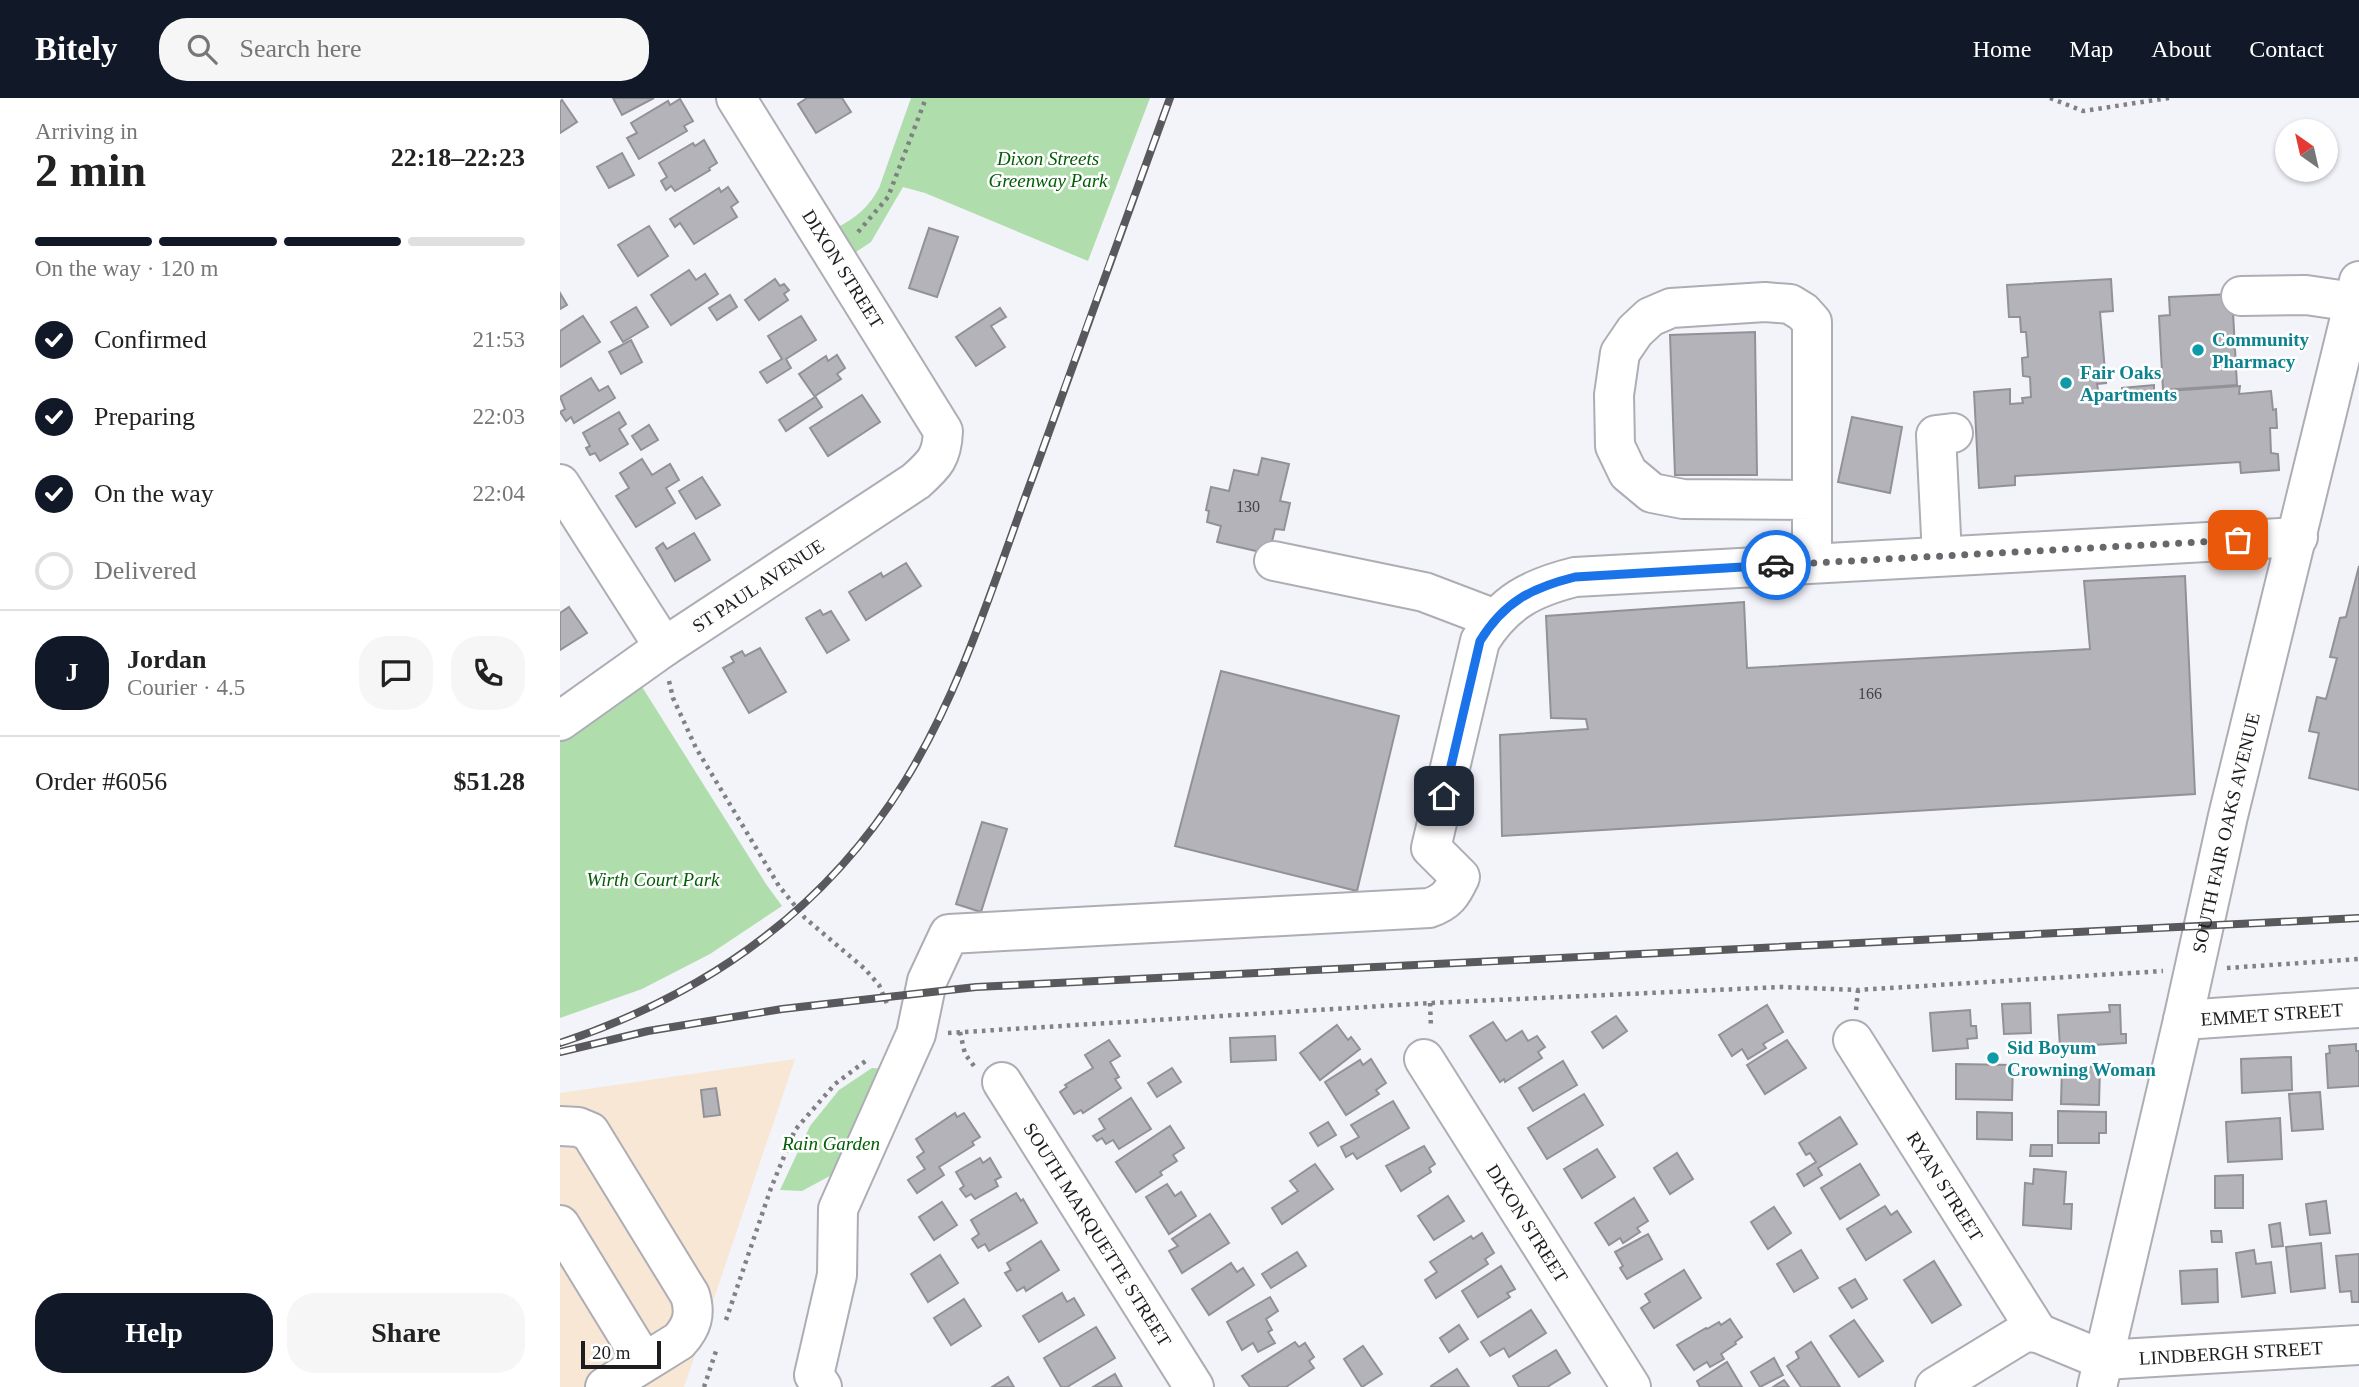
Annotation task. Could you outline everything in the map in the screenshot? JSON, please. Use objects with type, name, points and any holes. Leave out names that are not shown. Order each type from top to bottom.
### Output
[{"type":"street","name":"DIXON STREET","points":[[736,98],[943,431],[942,442]]},
{"type":"street","points":[[2241,296],[2356,292]]},
{"type":"street","name":"SOUTH FAIR OAKS AVENUE","points":[[2100,1374],[2228,816],[2356,292]]},
{"type":"street","points":[[1812,500],[1683,499],[1652,493],[1628,473],[1615,446],[1614,395],[1620,354],[1635,331],[1650,317],[1671,308],[1765,302],[1790,304],[1812,322],[1812,500],[1812,564]]},
{"type":"street","points":[[1941,556],[1936,435],[1953,433]]},
{"type":"street","name":"ST PAUL AVENUE","points":[[560,721],[664,648],[916,481],[935,465],[942,442]]},
{"type":"street","points":[[560,484],[664,648]]},
{"type":"street","points":[[822,1387],[814,1375],[837,1275],[838,1209],[916,1034],[926,981],[949,934],[1429,908],[1445,903],[1460,877],[1431,848],[1480,641],[1506,609],[1544,585],[1575,577],[2298,537]]},
{"type":"street","points":[[1274,561],[1506,609]]},
{"type":"street","name":"EMMET STREET","points":[[2183,1020],[2359,1008]]},
{"type":"street","name":"RYAN STREET","points":[[1853,1040],[2038,1334]]},
{"type":"street","name":"DIXON STREET","points":[[1424,1059],[1631,1387]]},
{"type":"street","name":"SOUTH MARQUETTE STREET","points":[[1002,1082],[1194,1387]]},
{"type":"street","points":[[560,1126],[579,1127],[590,1132],[690,1296],[694,1312],[688,1332],[679,1340],[605,1387]]},
{"type":"street","points":[[560,1225],[644,1362]]},
{"type":"street","points":[[1936,1387],[2025,1332],[2038,1334],[2100,1374]]},
{"type":"street","name":"LINDBERGH STREET","points":[[2100,1374],[2359,1345]]},
{"type":"path","points":[[832,253],[864,228],[888,197],[926,98]]},
{"type":"path","points":[[2050,98],[2083,111],[2169,98]]},
{"type":"path","points":[[664,648],[661,665],[696,748],[779,886],[806,918],[872,977],[885,997],[891,1017]]},
{"type":"shaded area","points":[[795,1059],[684,1387],[560,1387],[560,1093]]},
{"type":"green space","name":"Dixon Streets Greenway Park","points":[[911,98],[1150,98],[1088,261],[925,193],[903,187],[871,242],[853,254],[836,228],[861,211],[875,195]]},
{"type":"green space","name":"Wirth Court Park","points":[[639,682],[782,906],[710,954],[642,989],[560,1018],[560,735]]},
{"type":"green space","name":"Rain Garden","points":[[872,1068],[887,1069],[852,1164],[802,1191],[780,1190],[810,1126],[839,1090]]},
{"type":"building","points":[[613,98],[654,98],[622,115]]},
{"type":"building","points":[[807,98],[842,98],[851,112],[816,133],[798,104]]},
{"type":"building","points":[[680,99],[693,121],[684,126],[687,131],[639,159],[627,138],[637,133],[631,123],[668,101],[670,105]]},
{"type":"building","points":[[562,100],[577,122],[560,133],[560,102]]},
{"type":"building","points":[[704,140],[717,163],[675,191],[671,186],[666,190],[661,181],[667,177],[659,163],[693,143],[695,146]]},
{"type":"building","points":[[622,153],[634,175],[609,188],[597,167]]},
{"type":"building","points":[[728,187],[738,202],[731,207],[737,217],[694,244],[680,223],[675,227],[670,219],[719,188],[721,192]]},
{"type":"building","points":[[649,226],[668,256],[638,276],[618,245]]},
{"type":"building","points":[[929,228],[958,237],[937,297],[909,288]]},
{"type":"building","points":[[689,270],[696,280],[705,274],[718,294],[671,325],[651,295]]},
{"type":"building","points":[[775,279],[780,286],[784,284],[789,290],[784,294],[788,300],[759,320],[745,300]]},
{"type":"building","name":"Fair Oaks Apartments","points":[[2111,279],[2113,311],[2100,312],[2106,383],[2097,384],[2099,395],[2111,395],[2111,399],[2122,398],[2122,388],[2154,385],[2154,392],[2240,386],[2239,394],[2271,391],[2277,428],[2270,428],[2271,453],[2278,454],[2279,470],[2241,473],[2240,462],[2015,476],[2015,485],[1979,488],[1974,392],[2010,389],[2010,404],[2023,403],[2022,398],[2031,397],[2030,377],[2023,376],[2022,358],[2028,357],[2026,332],[2021,332],[2020,317],[2009,317],[2007,285]]},
{"type":"building","points":[[560,293],[567,305],[560,309]]},
{"type":"building","name":"Community Pharmacy","points":[[2232,294],[2237,385],[2163,390],[2159,316],[2170,315],[2169,297]]},
{"type":"building","points":[[730,295],[737,307],[717,320],[709,308]]},
{"type":"building","points":[[636,307],[648,327],[623,342],[611,322]]},
{"type":"building","points":[[1000,308],[1006,317],[991,326],[1005,347],[976,366],[956,337]]},
{"type":"building","points":[[583,316],[600,342],[560,367],[560,331]]},
{"type":"building","points":[[801,316],[816,340],[786,359],[791,368],[767,383],[760,372],[782,359],[768,336]]},
{"type":"building","points":[[1755,332],[1757,475],[1675,475],[1670,335]]},
{"type":"building","points":[[631,340],[642,362],[621,374],[609,352]]},
{"type":"building","points":[[837,355],[845,368],[837,374],[841,379],[815,396],[822,407],[786,431],[779,420],[815,397],[799,374],[826,356],[828,361]]},
{"type":"building","points":[[591,378],[599,391],[608,386],[615,398],[574,423],[571,417],[566,421],[560,412],[565,409],[560,397]]},
{"type":"building","points":[[862,395],[880,422],[828,456],[810,428]]},
{"type":"building","points":[[619,412],[626,424],[619,429],[628,444],[600,461],[595,453],[590,455],[586,448],[590,446],[583,433]]},
{"type":"building","points":[[1852,417],[1902,427],[1890,493],[1838,482]]},
{"type":"building","points":[[649,425],[658,440],[641,450],[632,436]]},
{"type":"building","points":[[1262,458],[1289,464],[1280,501],[1290,503],[1284,530],[1275,529],[1269,554],[1217,542],[1221,526],[1207,522],[1209,511],[1206,510],[1211,487],[1229,491],[1234,470],[1258,475]]},
{"type":"building","points":[[642,459],[652,475],[670,464],[679,480],[666,488],[675,503],[636,527],[616,496],[629,488],[620,473]]},
{"type":"building","points":[[702,477],[720,505],[696,519],[679,491]]},
{"type":"building","points":[[694,533],[710,560],[675,581],[656,548],[663,543],[667,549]]},
{"type":"building","points":[[906,563],[921,586],[866,620],[849,592],[881,573],[883,577]]},
{"type":"building","points":[[2359,566],[2359,790],[2309,778],[2319,733],[2309,731],[2317,697],[2326,699],[2337,658],[2330,657],[2340,618],[2346,617]]},
{"type":"building","points":[[2185,576],[2195,794],[1502,836],[1500,735],[1588,729],[1586,719],[1551,718],[1546,616],[1744,602],[1747,668],[2090,649],[2084,581]]},
{"type":"building","points":[[569,607],[587,633],[560,650],[560,613]]},
{"type":"building","points":[[820,610],[823,615],[831,611],[849,640],[827,653],[806,618]]},
{"type":"building","points":[[760,648],[786,692],[749,713],[723,668],[734,662],[731,657],[742,651],[745,656]]},
{"type":"building","points":[[1221,671],[1399,716],[1357,891],[1175,846]]},
{"type":"building","points":[[982,822],[1007,829],[981,912],[956,904]]},
{"type":"building","points":[[2030,1003],[2031,1033],[2004,1034],[2002,1004]]},
{"type":"building","points":[[1767,1005],[1783,1032],[1763,1044],[1766,1048],[1748,1059],[1742,1049],[1732,1056],[1719,1035]]},
{"type":"building","points":[[2109,1005],[2120,1005],[2121,1034],[2126,1034],[2126,1043],[2060,1047],[2058,1015],[2110,1012]]},
{"type":"building","points":[[1970,1010],[1971,1026],[1976,1026],[1977,1038],[1967,1039],[1968,1048],[1933,1051],[1930,1013]]},
{"type":"building","points":[[1616,1016],[1627,1031],[1603,1048],[1592,1032]]},
{"type":"building","points":[[1493,1022],[1506,1041],[1522,1031],[1528,1041],[1537,1036],[1545,1047],[1538,1052],[1542,1058],[1505,1082],[1504,1079],[1500,1082],[1470,1036]]},
{"type":"building","points":[[1337,1025],[1348,1040],[1351,1037],[1360,1049],[1320,1080],[1300,1053]]},
{"type":"building","points":[[1275,1036],[1276,1060],[1231,1062],[1230,1038]]},
{"type":"building","points":[[1109,1040],[1120,1056],[1110,1062],[1119,1077],[1115,1079],[1121,1088],[1083,1113],[1081,1110],[1074,1114],[1060,1092],[1067,1087],[1065,1085],[1093,1068],[1085,1055]]},
{"type":"building","points":[[1787,1040],[1806,1068],[1765,1094],[1747,1065]]},
{"type":"building","points":[[2356,1044],[2356,1051],[2359,1051],[2359,1086],[2328,1088],[2326,1054],[2330,1053],[2329,1046]]},
{"type":"building","points":[[2291,1057],[2292,1090],[2242,1093],[2241,1059]]},
{"type":"building","points":[[1371,1059],[1386,1083],[1376,1090],[1379,1094],[1346,1115],[1325,1082],[1360,1060],[1363,1065]]},
{"type":"building","points":[[1563,1061],[1577,1085],[1533,1111],[1519,1088]]},
{"type":"building","points":[[1956,1064],[2013,1065],[2012,1100],[1956,1099]]},
{"type":"building","points":[[2062,1066],[2100,1067],[2099,1105],[2061,1104]]},
{"type":"building","points":[[1172,1068],[1181,1082],[1157,1097],[1148,1083]]},
{"type":"building","points":[[716,1088],[720,1115],[704,1117],[701,1090]]},
{"type":"building","points":[[2320,1092],[2323,1129],[2292,1131],[2289,1094]]},
{"type":"building","points":[[1584,1094],[1603,1125],[1547,1159],[1528,1128]]},
{"type":"building","points":[[1131,1098],[1151,1129],[1119,1149],[1113,1140],[1106,1144],[1102,1138],[1097,1141],[1093,1136],[1105,1129],[1099,1119]]},
{"type":"building","points":[[1393,1101],[1409,1128],[1357,1159],[1353,1153],[1346,1157],[1341,1147],[1359,1137],[1351,1125]]},
{"type":"building","points":[[2058,1111],[2106,1112],[2106,1133],[2099,1133],[2099,1143],[2058,1143]]},
{"type":"building","points":[[1977,1112],[2012,1113],[2012,1140],[1977,1139]]},
{"type":"building","points":[[955,1113],[957,1117],[964,1113],[980,1137],[972,1142],[974,1145],[939,1167],[944,1175],[917,1193],[908,1180],[925,1169],[917,1157],[924,1152],[916,1139]]},
{"type":"building","points":[[1840,1117],[1857,1144],[1818,1168],[1822,1175],[1804,1186],[1797,1174],[1816,1162],[1810,1153],[1806,1155],[1799,1143]]},
{"type":"building","points":[[2280,1118],[2282,1159],[2228,1162],[2226,1122]]},
{"type":"building","points":[[1328,1122],[1336,1135],[1318,1146],[1310,1133]]},
{"type":"building","points":[[1170,1126],[1184,1148],[1173,1155],[1177,1161],[1160,1172],[1162,1175],[1136,1192],[1116,1162]]},
{"type":"building","points":[[2031,1145],[2052,1145],[2052,1156],[2030,1156]]},
{"type":"building","points":[[1424,1146],[1435,1164],[1429,1168],[1431,1172],[1401,1191],[1386,1166]]},
{"type":"building","points":[[1597,1149],[1615,1177],[1582,1198],[1564,1169]]},
{"type":"building","points":[[1677,1153],[1693,1179],[1670,1194],[1654,1168]]},
{"type":"building","points":[[980,1158],[983,1163],[990,1158],[1001,1177],[995,1180],[998,1186],[975,1199],[971,1194],[966,1197],[960,1189],[964,1186],[956,1172]]},
{"type":"building","points":[[1315,1164],[1333,1189],[1282,1224],[1272,1208],[1298,1191],[1290,1181]]},
{"type":"building","points":[[1860,1164],[1879,1195],[1840,1219],[1821,1188]]},
{"type":"building","points":[[2034,1169],[2066,1172],[2064,1204],[2072,1204],[2071,1229],[2023,1225],[2025,1183],[2033,1184]]},
{"type":"building","points":[[2243,1175],[2243,1208],[2215,1208],[2215,1176]]},
{"type":"building","points":[[1167,1184],[1175,1196],[1181,1192],[1196,1216],[1169,1234],[1146,1197]]},
{"type":"building","points":[[1016,1193],[1021,1201],[1023,1199],[1037,1223],[989,1251],[985,1244],[978,1248],[972,1239],[979,1234],[971,1220]]},
{"type":"building","points":[[1448,1196],[1464,1221],[1434,1240],[1418,1216]]},
{"type":"building","points":[[1634,1198],[1648,1221],[1637,1228],[1640,1232],[1623,1243],[1620,1238],[1609,1245],[1595,1223]]},
{"type":"building","points":[[2326,1201],[2330,1233],[2310,1235],[2306,1204]]},
{"type":"building","points":[[942,1202],[957,1225],[934,1240],[919,1217]]},
{"type":"building","points":[[1885,1206],[1891,1215],[1897,1211],[1911,1232],[1866,1260],[1847,1229]]},
{"type":"building","points":[[1774,1207],[1791,1233],[1768,1249],[1751,1222]]},
{"type":"building","points":[[1210,1214],[1229,1243],[1182,1273],[1169,1251],[1178,1246],[1172,1239]]},
{"type":"building","points":[[2280,1223],[2283,1246],[2272,1247],[2269,1225]]},
{"type":"building","points":[[2211,1231],[2221,1231],[2222,1242],[2212,1242]]},
{"type":"building","points":[[1482,1233],[1494,1253],[1485,1259],[1488,1264],[1436,1298],[1425,1280],[1437,1272],[1430,1262],[1471,1236],[1473,1239]]},
{"type":"building","points":[[1648,1234],[1662,1259],[1627,1279],[1615,1252]]},
{"type":"building","points":[[1041,1241],[1059,1270],[1026,1291],[1024,1287],[1017,1291],[1005,1273],[1011,1270],[1007,1263]]},
{"type":"building","points":[[2321,1243],[2325,1288],[2291,1292],[2286,1247]]},
{"type":"building","points":[[1801,1250],[1818,1278],[1794,1292],[1777,1264]]},
{"type":"building","points":[[2254,1250],[2256,1264],[2271,1262],[2275,1293],[2242,1297],[2236,1253]]},
{"type":"building","points":[[1297,1252],[1306,1266],[1271,1288],[1262,1274]]},
{"type":"building","points":[[2359,1254],[2359,1302],[2352,1302],[2351,1291],[2340,1292],[2336,1256]]},
{"type":"building","points":[[940,1255],[958,1283],[928,1302],[911,1274]]},
{"type":"building","points":[[1934,1261],[1961,1305],[1932,1323],[1904,1280]]},
{"type":"building","points":[[1231,1263],[1237,1272],[1243,1268],[1254,1285],[1209,1315],[1192,1289]]},
{"type":"building","points":[[1501,1266],[1515,1289],[1507,1293],[1510,1297],[1478,1317],[1462,1291]]},
{"type":"building","points":[[2217,1269],[2218,1302],[2182,1304],[2180,1271]]},
{"type":"building","points":[[1684,1270],[1701,1298],[1654,1328],[1641,1308],[1650,1302],[1645,1294]]},
{"type":"building","points":[[1855,1279],[1867,1299],[1852,1308],[1839,1288]]},
{"type":"building","points":[[1062,1293],[1067,1302],[1074,1298],[1084,1315],[1039,1342],[1023,1316]]},
{"type":"building","points":[[1270,1297],[1278,1311],[1266,1319],[1272,1330],[1268,1332],[1275,1343],[1258,1352],[1253,1343],[1242,1350],[1227,1322]]},
{"type":"building","points":[[964,1299],[981,1326],[951,1345],[934,1318]]},
{"type":"building","points":[[1531,1310],[1546,1333],[1509,1357],[1504,1348],[1490,1356],[1481,1342]]},
{"type":"building","points":[[1730,1319],[1742,1337],[1721,1354],[1724,1359],[1710,1367],[1707,1362],[1694,1370],[1677,1345],[1706,1328],[1719,1322],[1721,1325]]},
{"type":"building","points":[[1854,1320],[1883,1361],[1859,1377],[1830,1336]]},
{"type":"building","points":[[1459,1325],[1468,1339],[1449,1352],[1440,1338]]},
{"type":"building","points":[[1096,1327],[1115,1358],[1067,1387],[1061,1387],[1044,1358]]},
{"type":"building","points":[[1295,1342],[1299,1347],[1305,1343],[1314,1357],[1309,1361],[1314,1368],[1286,1387],[1250,1387],[1242,1376]]},
{"type":"building","points":[[1811,1342],[1840,1387],[1801,1387],[1787,1366],[1799,1358],[1796,1352]]},
{"type":"building","points":[[1363,1346],[1382,1374],[1362,1387],[1344,1359]]},
{"type":"building","points":[[1556,1350],[1570,1373],[1547,1387],[1519,1387],[1513,1376]]},
{"type":"building","points":[[1774,1358],[1783,1375],[1760,1387],[1751,1372]]},
{"type":"building","points":[[1727,1362],[1742,1387],[1700,1387],[1697,1381]]},
{"type":"building","points":[[1457,1369],[1469,1387],[1431,1387],[1431,1386]]},
{"type":"building","points":[[1115,1374],[1122,1387],[1093,1387]]},
{"type":"building","points":[[1008,1377],[1014,1387],[992,1387]]},
{"type":"building","points":[[1784,1380],[1789,1387],[1773,1387]]},
{"type":"railway","points":[[560,1043],[664,1000],[712,974],[756,943],[798,909],[837,870],[873,828],[905,781],[944,708],[976,632],[1170,98]]},
{"type":"railway","points":[[560,1052],[648,1031],[782,1009],[976,987],[2359,918]]},
{"type":"way so far","points":[[1776,565],[2238,540]]},
{"type":"place","name":"Community Pharmacy","points":[[2198,350]]},
{"type":"place","name":"Fair Oaks Apartments","points":[[2066,383]]},
{"type":"place","name":"Sid Boyum Crowning Woman","points":[[1993,1058]]},
{"type":"route","points":[[1444,796],[1480,641],[1493,621],[1518,599],[1544,585],[1575,577],[1776,565]]}]
